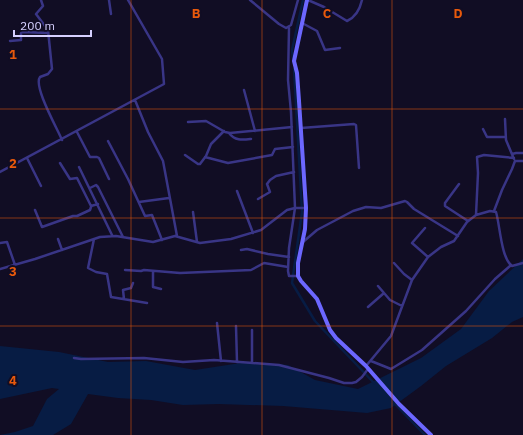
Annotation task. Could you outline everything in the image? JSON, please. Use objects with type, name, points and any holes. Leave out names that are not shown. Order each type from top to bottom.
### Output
[{"type":"street","points":[[41,0],[43,6],[36,14],[48,29],[52,70],[48,74],[40,76],[38,80],[43,98],[62,140]]},
{"type":"street","points":[[109,0],[111,14]]},
{"type":"street","points":[[0,172],[164,84],[163,61],[158,49],[144,29],[128,0]]},
{"type":"street","points":[[250,0],[284,28],[289,28]]},
{"type":"street","points":[[298,0],[289,28],[288,80],[292,127],[295,208],[288,274],[290,276],[296,276],[317,299],[336,338],[431,435]]},
{"type":"street","points":[[296,276],[302,242],[302,208],[301,128],[297,73],[294,60],[302,23],[308,0],[324,7],[347,21],[360,9],[362,0]]},
{"type":"street","points":[[302,23],[317,31],[325,50],[340,48]]},
{"type":"street","points":[[10,41],[21,40],[21,33],[23,32],[48,33]]},
{"type":"street","points":[[244,90],[255,130]]},
{"type":"street","points":[[135,100],[148,132],[163,161],[169,198],[178,236]]},
{"type":"street","points":[[494,211],[512,169],[514,160],[505,137],[504,119]]},
{"type":"street","points":[[188,122],[206,121],[224,132],[229,133],[292,127]]},
{"type":"street","points":[[301,128],[356,125],[359,168]]},
{"type":"street","points":[[483,129],[488,137],[505,137]]},
{"type":"street","points":[[76,132],[90,157],[99,158],[109,179]]},
{"type":"street","points":[[185,155],[199,164],[205,157],[211,144],[224,132]]},
{"type":"street","points":[[229,133],[232,137],[239,140],[251,139]]},
{"type":"street","points":[[108,141],[139,202],[144,216],[152,216],[162,240]]},
{"type":"street","points":[[205,157],[222,162],[232,162],[272,155],[275,149],[293,147]]},
{"type":"street","points":[[512,154],[519,152],[523,153]]},
{"type":"street","points":[[476,215],[478,173],[477,156],[484,155],[523,161]]},
{"type":"street","points":[[27,158],[40,186]]},
{"type":"street","points":[[60,164],[70,179],[77,178],[91,207]]},
{"type":"street","points":[[79,167],[113,236]]},
{"type":"street","points":[[258,199],[269,193],[270,190],[267,184],[272,178],[294,172]]},
{"type":"street","points":[[459,184],[444,204],[468,221]]},
{"type":"street","points":[[90,188],[97,186],[123,237]]},
{"type":"street","points":[[237,191],[253,233]]},
{"type":"street","points":[[139,202],[169,198]]},
{"type":"street","points":[[302,242],[317,230],[353,211],[366,207],[381,208],[406,201],[414,209],[458,236]]},
{"type":"street","points":[[35,210],[42,228],[73,216],[78,216],[98,204]]},
{"type":"street","points":[[0,269],[62,250],[100,236],[123,237],[153,242],[178,236],[197,242],[227,240],[253,233],[268,226],[287,210],[302,208]]},
{"type":"street","points":[[74,358],[144,358],[176,362],[209,360],[252,363],[284,366],[344,383],[356,382],[362,377],[368,369],[371,361],[391,336],[412,280],[428,257],[441,247],[452,243],[468,221],[476,215],[494,211]]},
{"type":"street","points":[[494,211],[497,214],[504,252],[510,266]]},
{"type":"street","points":[[193,212],[197,242]]},
{"type":"street","points":[[425,228],[412,243],[428,257]]},
{"type":"street","points":[[94,238],[88,268],[96,272],[107,274],[111,297],[147,303]]},
{"type":"street","points":[[58,239],[62,250]]},
{"type":"street","points":[[0,243],[7,242],[14,265]]},
{"type":"street","points":[[241,250],[247,249],[268,254],[289,256]]},
{"type":"street","points":[[125,270],[187,273],[251,270],[264,263],[288,267]]},
{"type":"street","points":[[394,263],[412,280]]},
{"type":"street","points":[[371,361],[391,369],[411,358],[455,321],[476,301],[495,279],[510,266],[523,263]]},
{"type":"street","points":[[153,271],[153,287],[161,289]]},
{"type":"street","points":[[124,299],[123,290],[131,288],[133,283]]},
{"type":"street","points":[[378,286],[390,300],[402,306]]},
{"type":"street","points":[[368,307],[384,294]]},
{"type":"street","points":[[217,323],[221,361]]},
{"type":"street","points":[[236,326],[237,362]]},
{"type":"street","points":[[252,330],[252,363]]},
{"type":"water","points":[[523,259],[523,317],[512,322],[492,338],[446,366],[391,408],[367,413],[283,406],[219,404],[183,405],[151,400],[88,394],[71,424],[53,435],[0,435],[33,426],[47,399],[59,389],[52,388],[0,399],[0,346],[59,352],[108,362],[146,361],[195,370],[247,362],[288,365],[315,380],[358,389],[421,358],[461,329],[489,291]]},
{"type":"waterway","points":[[293,58],[292,50],[303,0]]},
{"type":"waterway","points":[[294,69],[302,212],[292,283],[315,321],[374,383]]},
{"type":"waterway","points":[[393,402],[425,435]]}]
